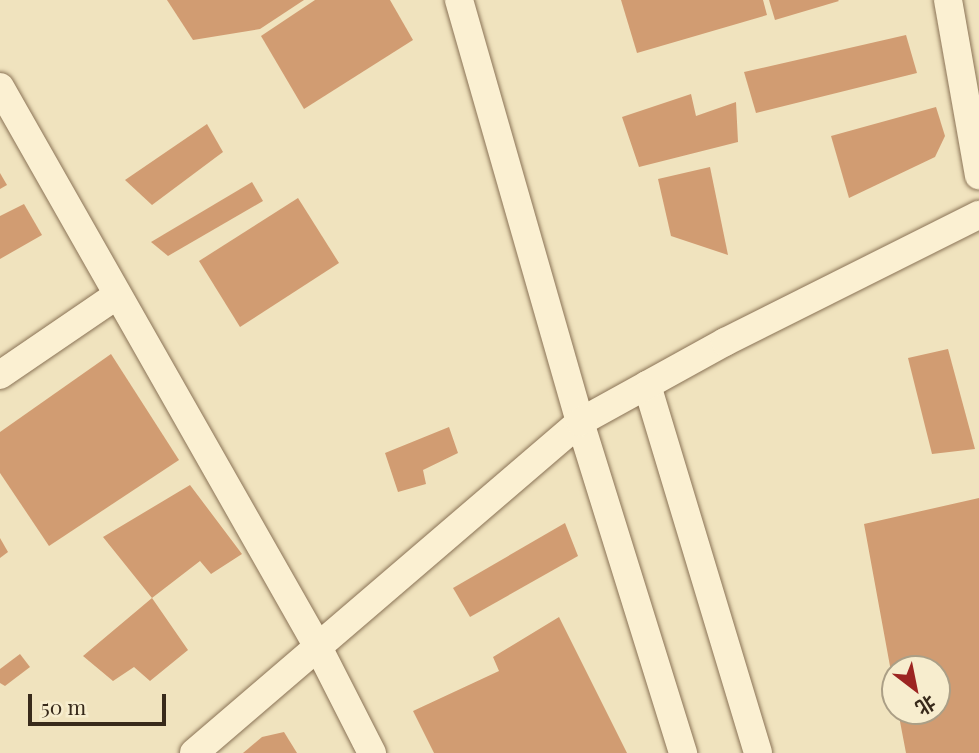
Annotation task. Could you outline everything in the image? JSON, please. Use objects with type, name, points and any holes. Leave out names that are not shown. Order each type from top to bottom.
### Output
[{"type":"street","points":[[459,0],[580,422],[682,753]]},
{"type":"street","points":[[948,0],[979,175]]},
{"type":"street","points":[[0,88],[318,647],[372,753]]},
{"type":"street","points":[[194,753],[580,422],[979,215]]},
{"type":"street","points":[[0,375],[116,296]]},
{"type":"street","points":[[647,385],[758,753]]},
{"type":"building","points":[[167,0],[304,0],[260,29],[193,40]]},
{"type":"building","points":[[315,0],[390,0],[413,40],[304,109],[261,36]]},
{"type":"building","points":[[621,0],[763,0],[767,15],[637,53]]},
{"type":"building","points":[[769,0],[838,0],[839,1],[775,20]]},
{"type":"building","points":[[906,35],[917,73],[756,113],[744,72]]},
{"type":"building","points":[[691,94],[696,116],[736,102],[738,142],[639,167],[622,117]]},
{"type":"building","points":[[936,107],[945,136],[935,157],[849,198],[831,136]]},
{"type":"building","points":[[207,124],[223,152],[152,205],[125,180]]},
{"type":"building","points":[[710,167],[728,255],[671,236],[658,179]]},
{"type":"building","points":[[0,173],[7,185],[0,189]]},
{"type":"building","points":[[252,182],[263,201],[168,256],[151,242]]},
{"type":"building","points":[[298,198],[339,263],[240,327],[199,261]]},
{"type":"building","points":[[24,204],[42,235],[0,259],[0,216]]},
{"type":"building","points":[[948,349],[975,449],[932,454],[908,358]]},
{"type":"building","points":[[111,354],[179,460],[49,546],[0,473],[0,432]]},
{"type":"building","points":[[449,427],[458,453],[423,470],[426,484],[398,492],[385,453]]},
{"type":"building","points":[[190,485],[242,554],[211,574],[200,561],[152,598],[103,537]]},
{"type":"building","points":[[979,498],[979,753],[906,753],[901,725],[951,725],[951,655],[888,655],[864,524]]},
{"type":"building","points":[[565,523],[578,556],[470,617],[453,588]]},
{"type":"building","points":[[0,538],[8,552],[0,558]]},
{"type":"building","points":[[152,598],[188,650],[150,681],[134,667],[113,681],[83,656]]},
{"type":"building","points":[[559,617],[627,753],[434,753],[413,711],[499,671],[493,657]]},
{"type":"building","points":[[20,654],[30,667],[5,686],[0,683],[0,669]]},
{"type":"building","points":[[284,732],[297,753],[243,753],[262,737]]}]
